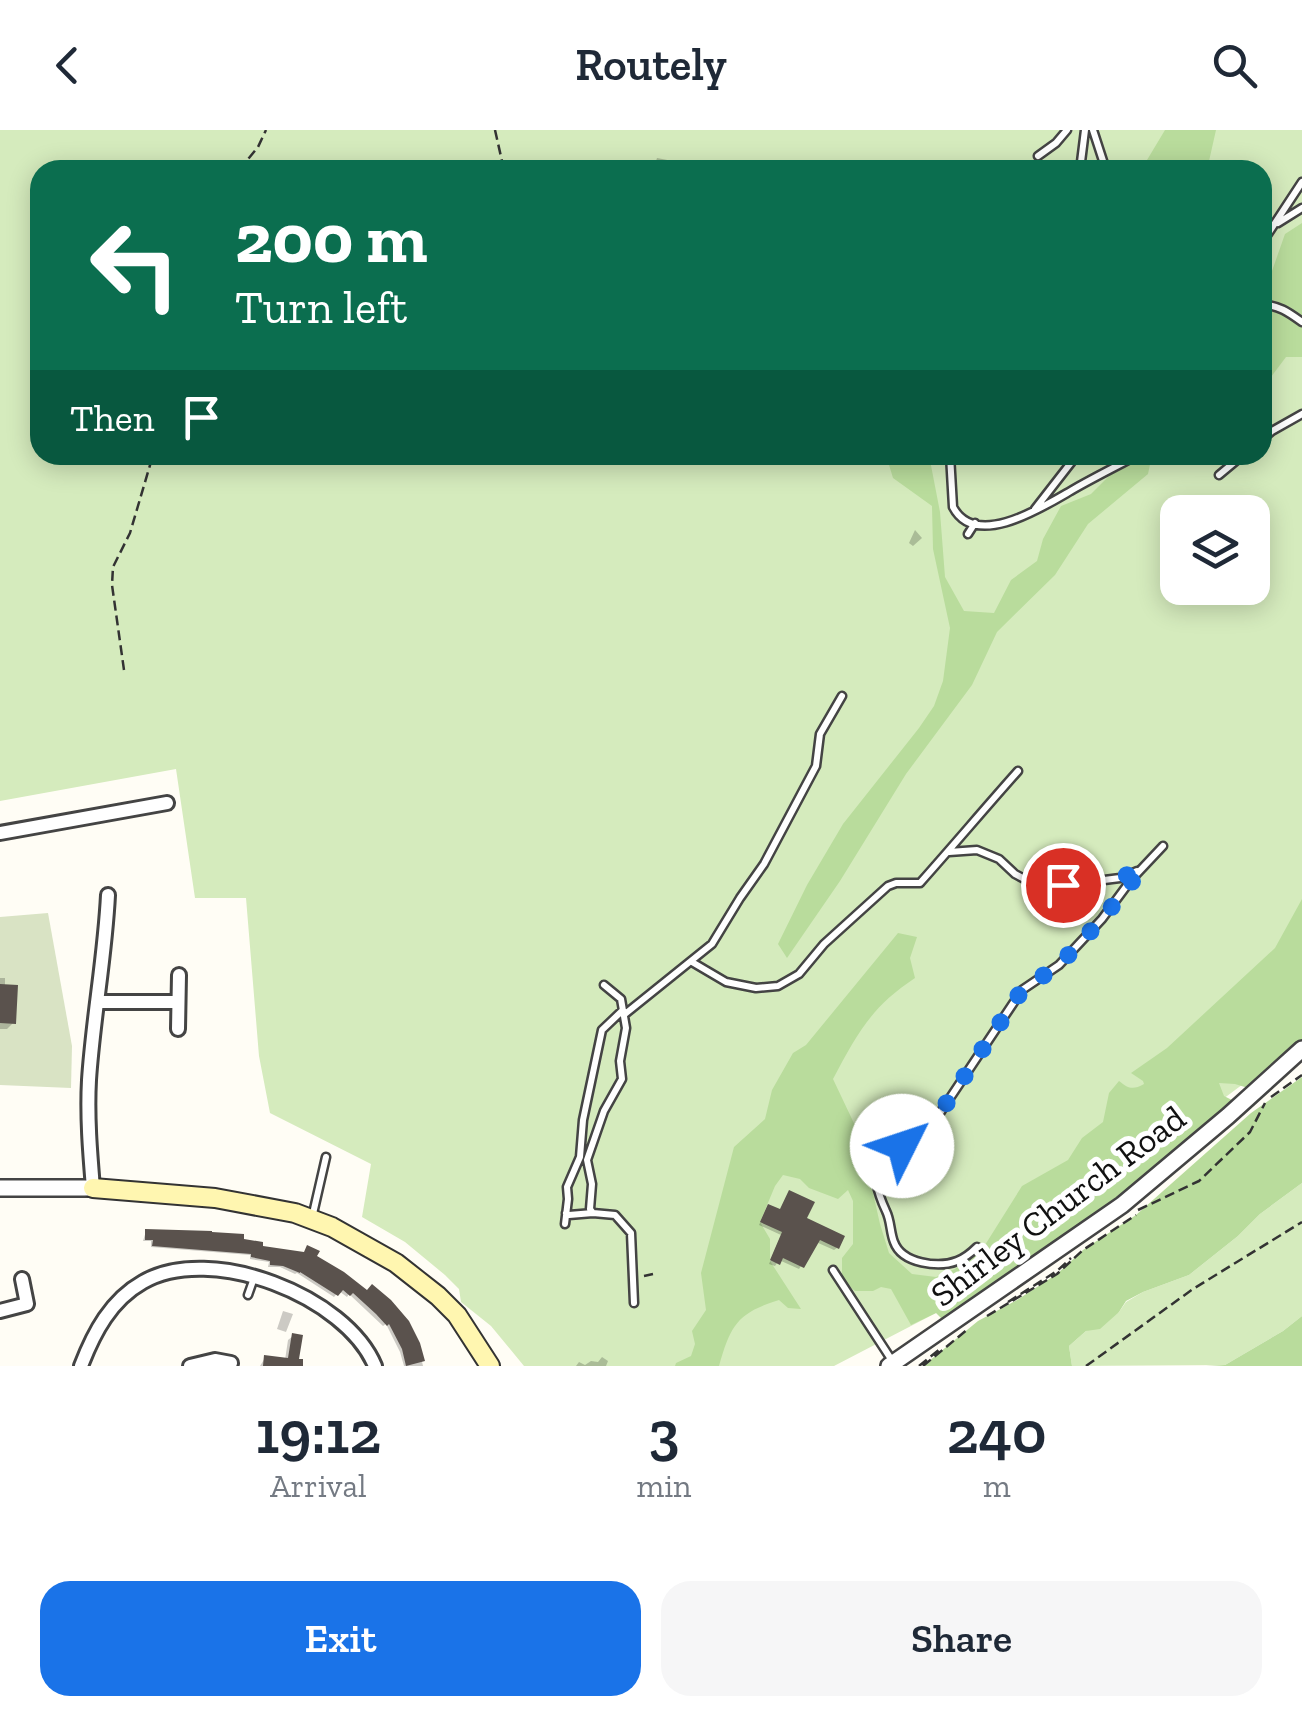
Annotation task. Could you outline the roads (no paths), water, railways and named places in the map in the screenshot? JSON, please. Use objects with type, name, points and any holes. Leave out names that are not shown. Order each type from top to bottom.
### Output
[{"type":"main road","points":[[93,1188],[216,1198],[312,1218],[396,1263],[438,1296],[457,1315],[490,1366]]},
{"type":"street","points":[[0,833],[167,803]]},
{"type":"street","points":[[0,1188],[93,1188],[89,1083],[108,895]]},
{"type":"street","points":[[178,1029],[179,975]]},
{"type":"street","points":[[98,1002],[178,1002]]},
{"type":"street","name":"Shirley Church Road","points":[[892,1364],[1122,1205],[1302,1049]]},
{"type":"street","points":[[81,1366],[99,1326],[118,1300],[146,1280],[164,1273],[200,1269],[237,1272],[292,1291],[326,1310],[361,1341],[375,1366]]},
{"type":"street","points":[[0,1311],[27,1304],[22,1279]]},
{"type":"street","points":[[190,1366],[214,1360],[231,1363]]},
{"type":"lane","points":[[1038,156],[1067,130]]},
{"type":"lane","points":[[1081,160],[1084,130]]},
{"type":"lane","points":[[1093,130],[1103,160]]},
{"type":"lane","points":[[1272,227],[1302,182]]},
{"type":"lane","points":[[1272,227],[1302,208]]},
{"type":"lane","points":[[1272,305],[1302,322]]},
{"type":"lane","points":[[1272,430],[1302,414]]},
{"type":"lane","points":[[951,465],[953,507],[960,517],[975,524],[998,524],[1033,511],[1119,465]]},
{"type":"lane","points":[[1033,511],[1069,465]]},
{"type":"lane","points":[[1219,475],[1231,465]]},
{"type":"lane","points":[[968,534],[975,524]]},
{"type":"lane","points":[[565,1224],[567,1187],[580,1157],[583,1120],[602,1030],[712,944],[764,864],[816,766],[820,734],[842,696]]},
{"type":"lane","points":[[692,962],[726,982],[756,988],[778,986],[799,974],[824,944],[888,886],[920,883],[1018,772]]},
{"type":"lane","points":[[977,1247],[966,1257],[944,1264],[918,1261],[900,1251],[880,1199],[874,1166],[876,1150],[912,1145],[924,1136],[1022,990],[1059,965],[1164,846]]},
{"type":"lane","points":[[949,852],[977,850],[999,859],[1015,874],[1040,888],[1120,878],[1142,869]]},
{"type":"lane","points":[[592,1213],[587,1160],[604,1111],[622,1079],[620,1061],[624,1044],[620,999],[604,986]]},
{"type":"lane","points":[[312,1218],[326,1157]]},
{"type":"lane","points":[[566,1214],[614,1216],[630,1233],[634,1303]]},
{"type":"lane","points":[[834,1270],[892,1364]]},
{"type":"lane","points":[[248,1295],[254,1277]]}]
